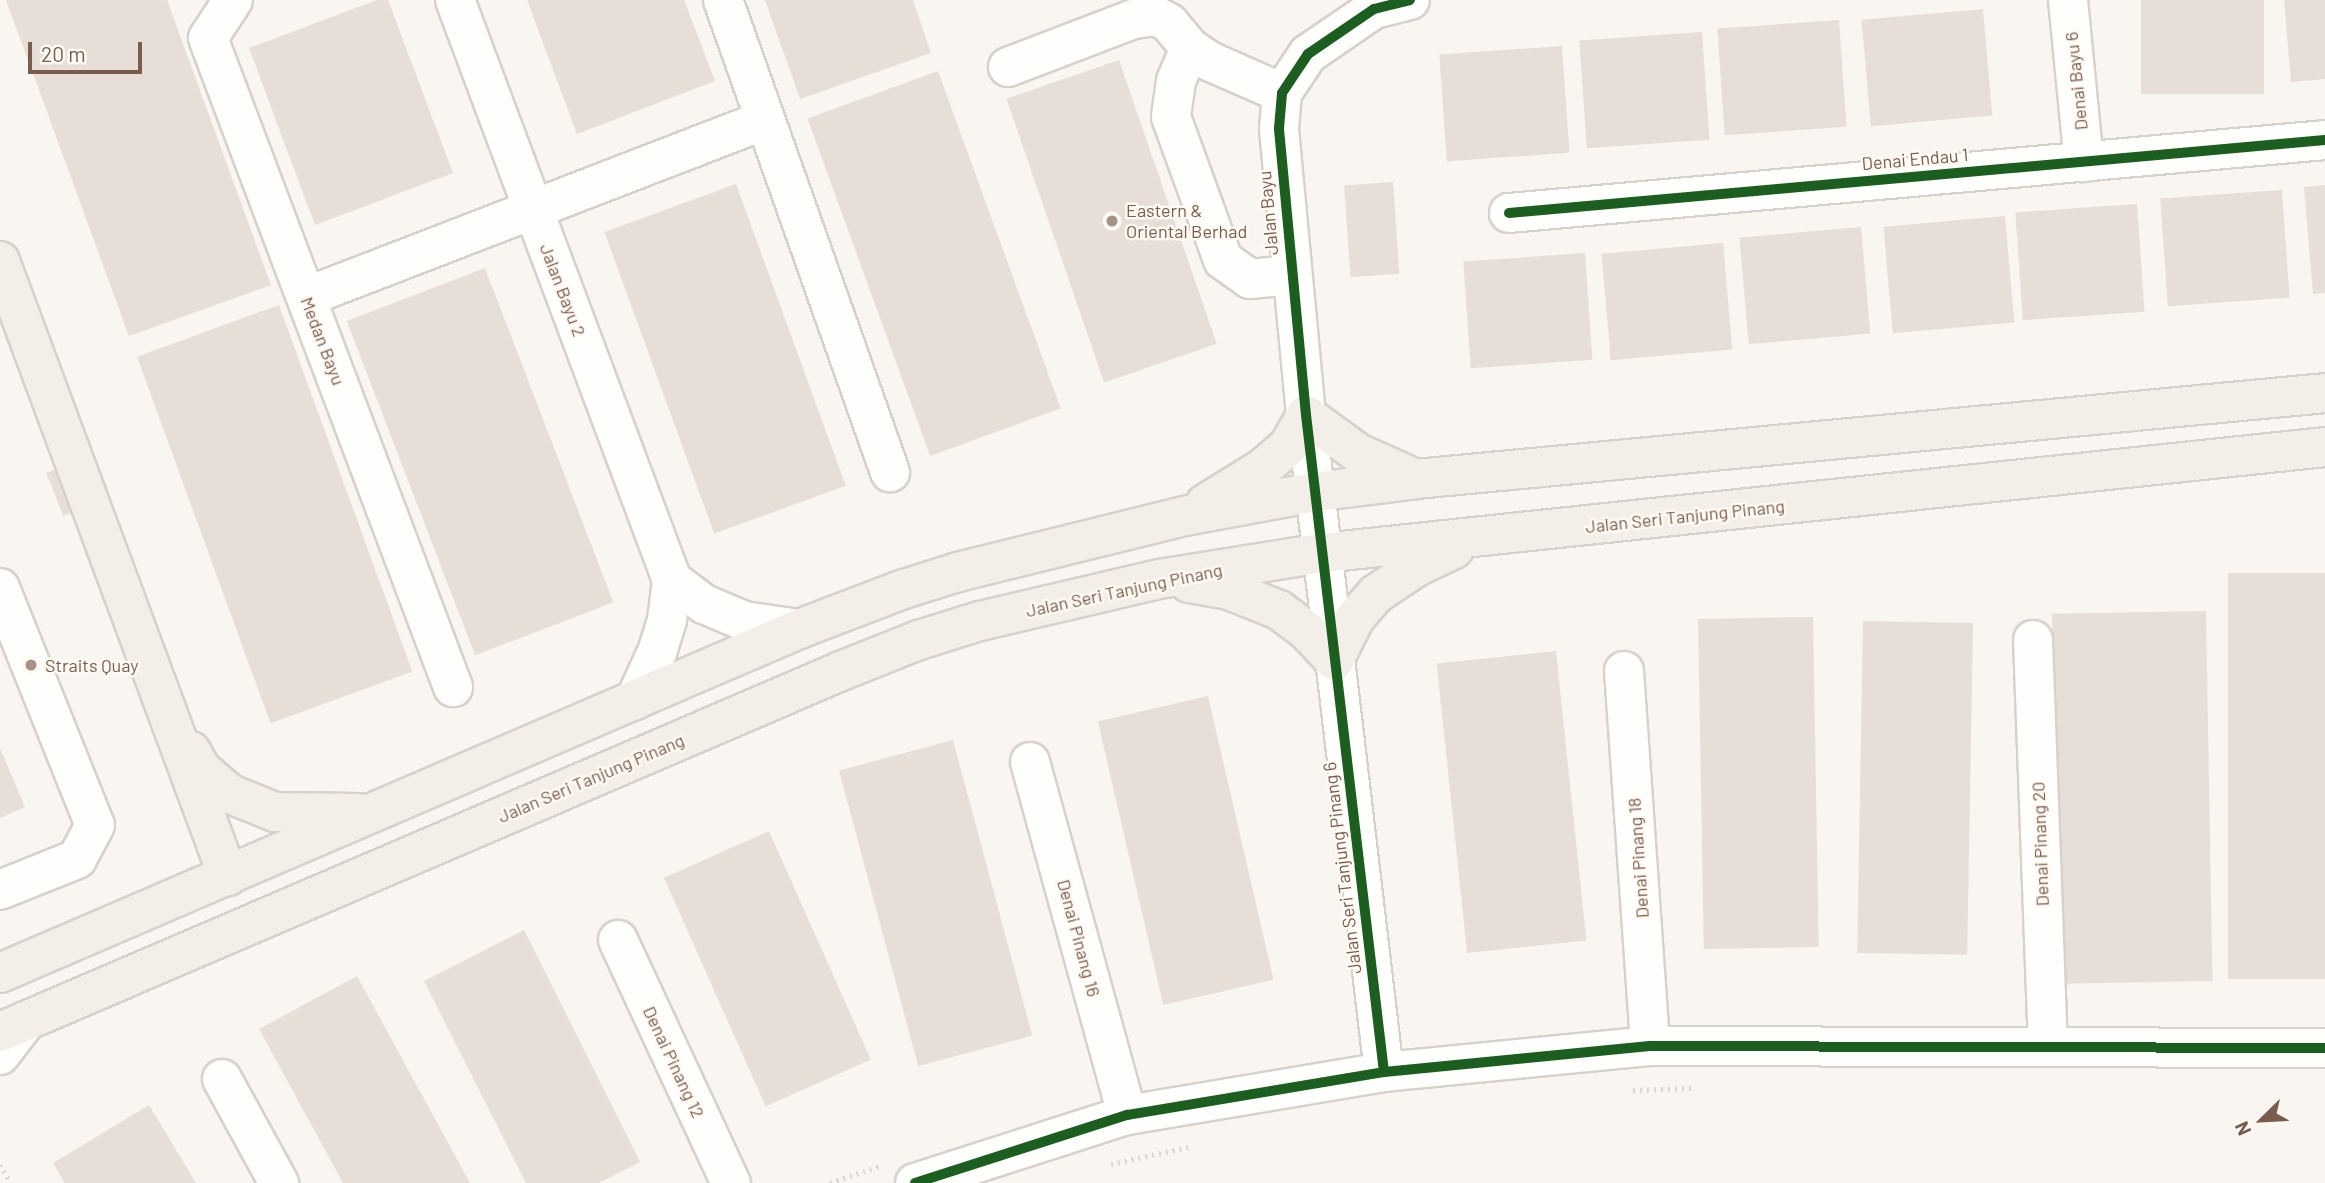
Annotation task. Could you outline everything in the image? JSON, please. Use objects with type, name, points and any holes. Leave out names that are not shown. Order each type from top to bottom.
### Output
[{"type":"main road","points":[[0,261],[228,876]]},
{"type":"main road","points":[[0,973],[799,629],[904,589],[958,572],[1185,516],[1315,492],[1416,479],[2325,393]]},
{"type":"main road","points":[[1185,516],[1264,468],[1289,445],[1306,415],[1358,453],[1416,479]]},
{"type":"main road","name":"Jalan Seri Tanjung Pinang","points":[[13,1027],[919,640],[980,621],[1159,579],[1322,553],[2325,447]]},
{"type":"main road","points":[[1159,579],[1252,597],[1279,610],[1298,624],[1334,660],[1355,618],[1376,594],[1416,567],[1478,538]]},
{"type":"main road","points":[[167,710],[201,769],[230,794],[275,813],[371,813]]},
{"type":"street","name":"Medan Bayu","points":[[233,0],[208,38],[453,687]]},
{"type":"street","name":"Jalan Bayu 2","points":[[455,0],[672,580]]},
{"type":"street","points":[[723,0],[890,471]]},
{"type":"street","name":"Jalan Bayu","points":[[1322,553],[1291,275],[1279,128],[1282,93],[1308,54],[1338,30],[1374,9],[1410,0]]},
{"type":"street","name":"Denai Bayu 6","points":[[2068,0],[2084,162]]},
{"type":"street","points":[[1008,67],[1135,19],[1156,16],[1169,23],[1190,48],[1209,61],[1282,93]]},
{"type":"street","points":[[1190,48],[1176,81],[1171,117],[1223,260],[1250,279],[1291,275]]},
{"type":"street","points":[[306,297],[765,120]]},
{"type":"street","name":"Denai Endau 1","points":[[1509,213],[2325,140]]},
{"type":"street","name":"Jalan Seri Tanjung Pinang 6","points":[[1322,553],[1384,1072]]},
{"type":"street","points":[[635,700],[657,652],[667,620],[672,580],[704,604],[744,621],[799,629]]},
{"type":"street","points":[[0,588],[95,825],[77,859],[0,890]]},
{"type":"street","name":"Denai Pinang 20","points":[[2033,640],[2048,1047]]},
{"type":"street","name":"Denai Pinang 18","points":[[1624,671],[1650,1046]]},
{"type":"street","name":"Denai Pinang 16","points":[[1030,762],[1127,1115]]},
{"type":"street","name":"Denai Pinang 12","points":[[618,940],[730,1183]]},
{"type":"street","points":[[0,1055],[13,1027]]},
{"type":"street","points":[[915,1183],[1127,1115],[1384,1072],[1650,1046],[2325,1048]]},
{"type":"street","points":[[222,1079],[279,1183]]},
{"type":"path","points":[[1629,1090],[1696,1088]]},
{"type":"path","points":[[1101,1166],[1194,1146]]},
{"type":"path","points":[[0,1166],[11,1183]]},
{"type":"building","points":[[6,0],[167,0],[271,285],[129,336]]},
{"type":"building","points":[[377,0],[388,0],[453,173],[315,225],[249,48]]},
{"type":"building","points":[[527,0],[684,0],[715,81],[577,134]]},
{"type":"building","points":[[765,0],[913,0],[931,53],[800,99]]},
{"type":"building","points":[[2141,0],[2264,0],[2264,94],[2141,94]]},
{"type":"building","points":[[2284,0],[2325,0],[2325,79],[2291,82]]},
{"type":"building","points":[[1983,9],[1992,116],[1871,126],[1861,20]]},
{"type":"building","points":[[1839,20],[1846,127],[1725,135],[1717,29]]},
{"type":"building","points":[[1702,32],[1710,140],[1587,148],[1579,41]]},
{"type":"building","points":[[1562,46],[1569,153],[1447,161],[1439,55]]},
{"type":"building","name":"Eastern & Oriental Berhad","points":[[1119,60],[1217,344],[1104,382],[1006,99]]},
{"type":"building","points":[[938,71],[1061,408],[930,456],[807,119]]},
{"type":"building","points":[[1393,182],[1399,274],[1351,277],[1344,185]]},
{"type":"building","points":[[736,184],[846,486],[714,534],[604,232]]},
{"type":"building","points":[[2325,185],[2325,293],[2313,294],[2304,187]]},
{"type":"building","points":[[2282,190],[2290,298],[2168,306],[2160,199]]},
{"type":"building","points":[[2137,204],[2145,312],[2023,320],[2015,213]]},
{"type":"building","points":[[2005,216],[2014,323],[1893,333],[1883,227]]},
{"type":"building","points":[[1861,227],[1870,334],[1749,344],[1739,238]]},
{"type":"building","points":[[1723,243],[1732,350],[1611,360],[1601,254]]},
{"type":"building","points":[[1585,253],[1592,360],[1471,368],[1463,262]]},
{"type":"building","points":[[485,268],[613,602],[475,655],[347,321]]},
{"type":"building","points":[[279,305],[412,671],[270,723],[137,357]]},
{"type":"building","points":[[61,467],[78,510],[63,516],[46,473]]},
{"type":"building","points":[[2228,573],[2325,573],[2325,979],[2228,979]]},
{"type":"building","points":[[2206,611],[2212,981],[2058,984],[2052,614]]},
{"type":"building","points":[[1813,617],[1819,947],[1704,949],[1698,619]]},
{"type":"building","points":[[1863,621],[1973,623],[1967,955],[1857,953]]},
{"type":"building","points":[[1556,651],[1586,940],[1467,953],[1437,664]]},
{"type":"building","points":[[1208,696],[1273,980],[1163,1005],[1098,721]]},
{"type":"building","points":[[953,740],[1032,1036],[918,1066],[839,771]]},
{"type":"building","points":[[0,748],[25,807],[0,818]]},
{"type":"building","points":[[769,831],[871,1059],[766,1106],[664,878]]},
{"type":"building","points":[[524,930],[640,1162],[599,1183],[526,1183],[424,981]]},
{"type":"building","points":[[357,976],[470,1183],[343,1183],[259,1029]]},
{"type":"building","points":[[149,1105],[196,1183],[65,1183],[53,1163]]},
{"type":"cycle path","points":[[1384,1072],[1306,415],[1279,128],[1282,93],[1308,54],[1374,9],[1410,0]]},
{"type":"cycle path","points":[[1509,213],[2325,140]]},
{"type":"cycle path","points":[[915,1183],[1127,1115],[1384,1072],[1650,1046],[2325,1048]]},
{"type":"place","name":"Eastern & Oriental Berhad","points":[[1112,221]]},
{"type":"place","name":"Straits Quay","points":[[31,665]]}]
